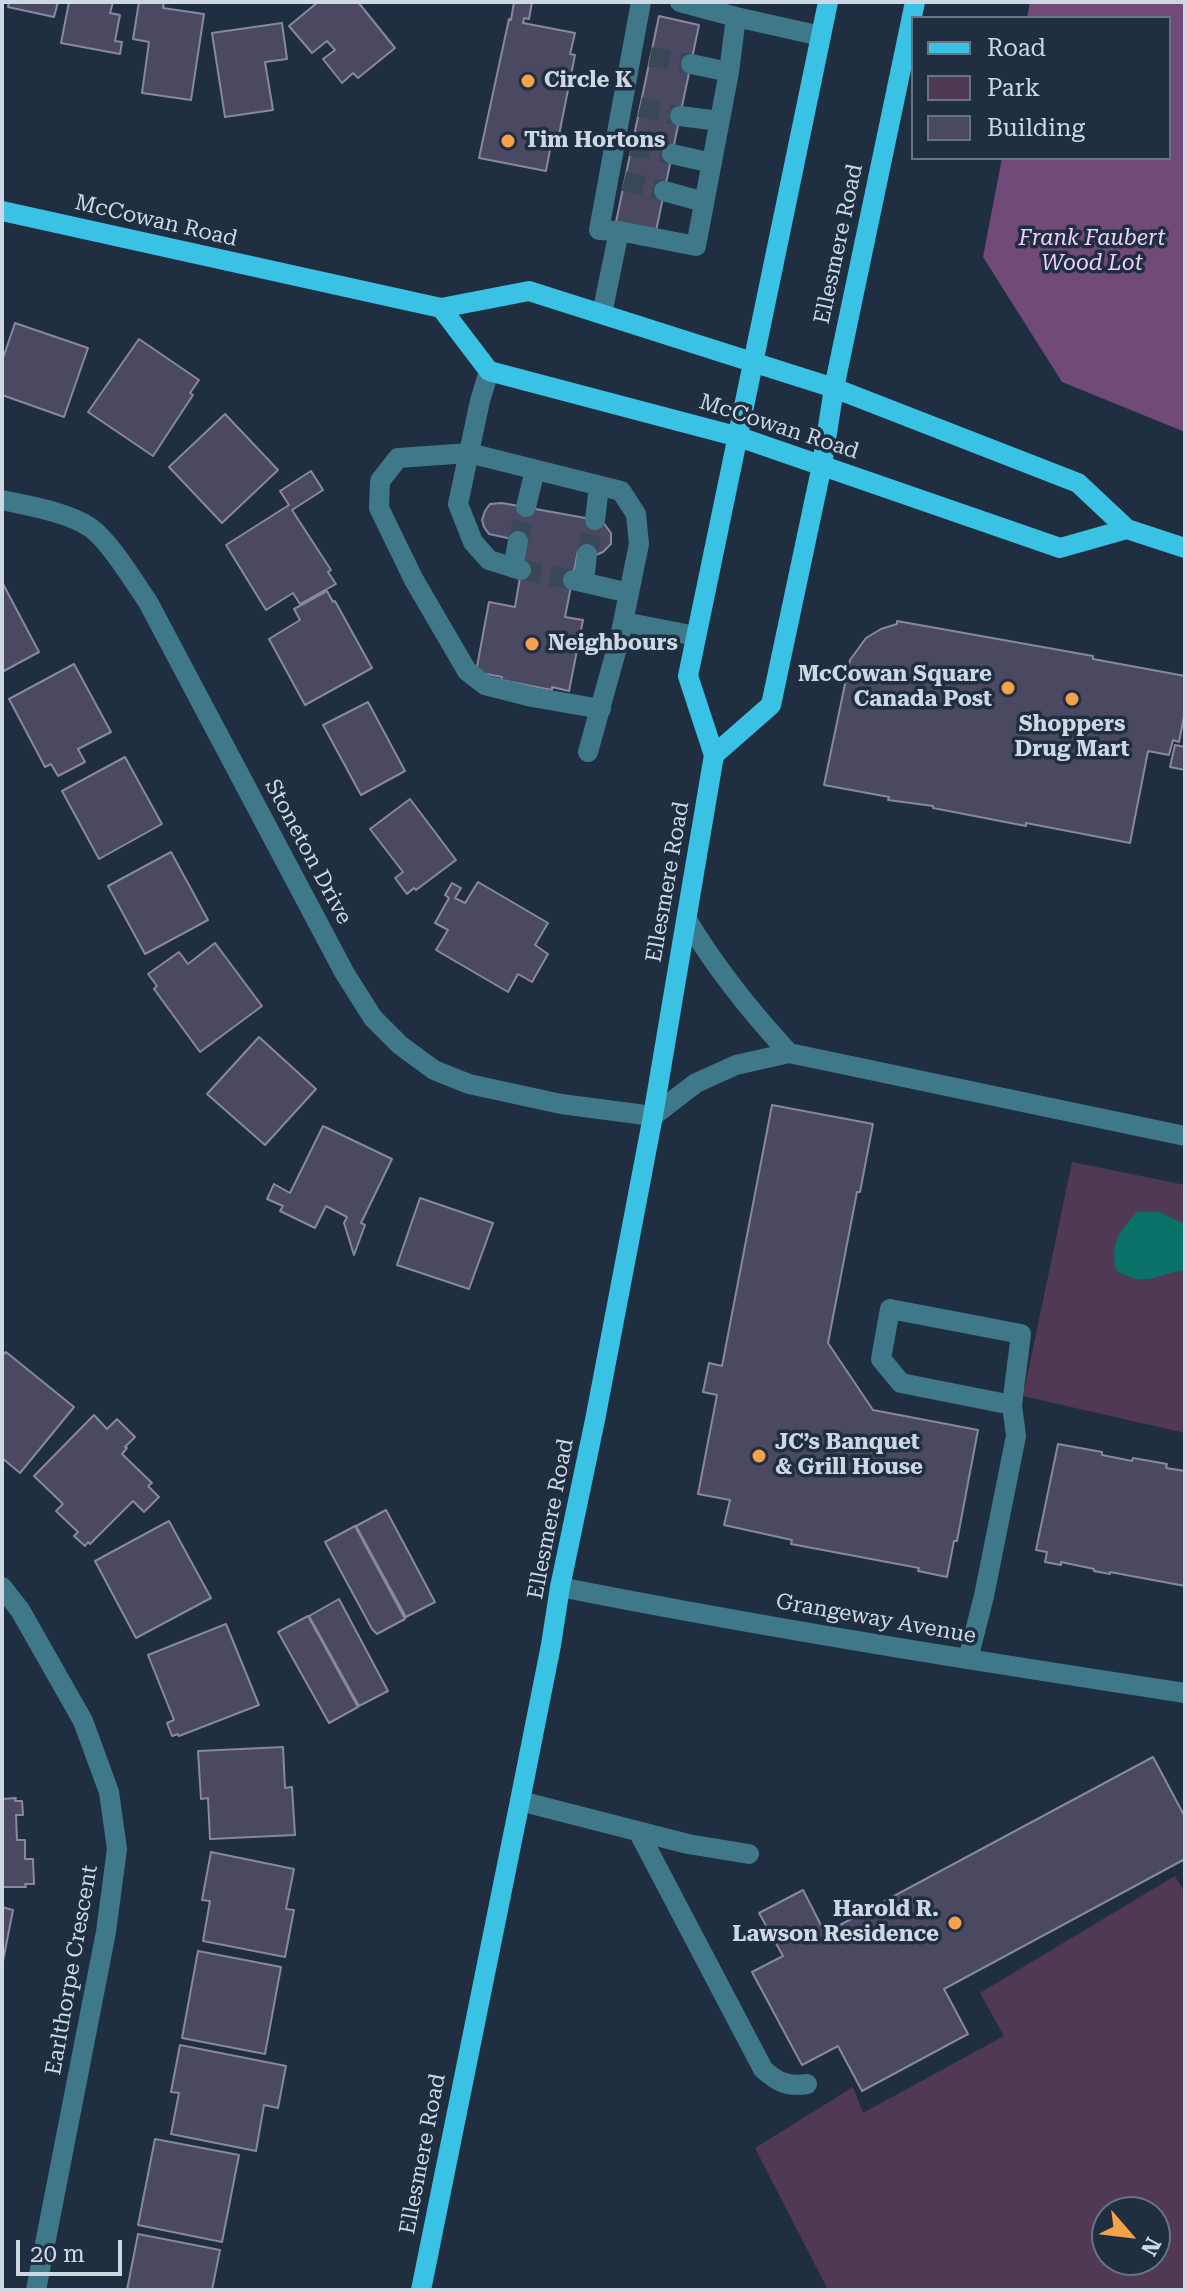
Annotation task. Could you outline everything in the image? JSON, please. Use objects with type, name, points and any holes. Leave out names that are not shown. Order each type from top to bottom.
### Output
[{"type":"main road","name":"Ellesmere Road","points":[[421,2290],[551,1645],[653,1116],[714,755],[688,676],[828,2]]},
{"type":"main road","name":"Ellesmere Road","points":[[714,755],[771,705],[911,21]]},
{"type":"main road","name":"McCowan Road","points":[[2,211],[441,308],[529,291],[834,388],[1078,483],[1127,529],[1185,548]]},
{"type":"main road","points":[[441,308],[489,371]]},
{"type":"main road","name":"McCowan Road","points":[[489,371],[739,437],[1060,548],[1127,529]]},
{"type":"street","points":[[641,2],[641,56],[616,180],[599,230],[696,246],[729,72],[736,17]]},
{"type":"street","points":[[680,2],[821,36]]},
{"type":"street","points":[[691,64],[729,72]]},
{"type":"street","points":[[680,116],[719,121]]},
{"type":"street","points":[[672,154],[712,163]]},
{"type":"street","points":[[664,191],[704,202]]},
{"type":"street","points":[[602,314],[619,231]]},
{"type":"street","points":[[489,371],[458,504],[473,542],[489,560],[517,569],[518,541]]},
{"type":"street","points":[[588,752],[601,709],[624,622],[639,544],[636,514],[621,491],[469,453],[398,458],[380,481],[379,508],[414,580],[467,671],[485,685],[601,709]]},
{"type":"street","points":[[526,507],[535,470]]},
{"type":"street","points":[[595,520],[599,486]]},
{"type":"street","name":"Stoneton Drive","points":[[2,500],[38,507],[91,529],[118,559],[148,602],[344,972],[373,1018],[400,1045],[434,1070],[469,1084],[561,1104],[653,1116]]},
{"type":"street","points":[[587,554],[578,581],[629,593]]},
{"type":"street","points":[[624,622],[696,636]]},
{"type":"street","points":[[687,920],[708,956],[789,1053]]},
{"type":"street","points":[[653,1116],[696,1083],[736,1065],[789,1053],[1185,1136]]},
{"type":"street","points":[[968,1659],[1016,1436],[1012,1405],[1021,1334],[890,1309],[881,1359],[901,1383],[1012,1405]]},
{"type":"street","name":"Earlthorpe Crescent","points":[[2,1587],[20,1610],[83,1721],[109,1792],[117,1849],[106,1932],[36,2290]]},
{"type":"street","name":"Grangeway Avenue","points":[[560,1587],[655,1606],[1185,1693]]},
{"type":"street","points":[[520,1801],[688,1844],[749,1854]]},
{"type":"street","points":[[638,1831],[763,2069],[775,2081],[793,2086],[807,2084]]},
{"type":"green space","name":"Frank Faubert Wood Lot","points":[[1030,2],[1185,2],[1185,432],[1062,382],[983,257],[1002,160],[1171,160],[1171,16],[1027,16]]},
{"type":"green space","points":[[1072,1162],[1185,1185],[1185,1433],[1023,1396]]},
{"type":"green space","points":[[1175,1876],[1185,1893],[1185,2290],[828,2290],[755,2148],[853,2087],[863,2113],[1004,2036],[980,1993]]},
{"type":"shaded area","points":[[1137,1212],[1159,1212],[1185,1224],[1185,1271],[1136,1279],[1116,1270],[1115,1244]]},
{"type":"building","points":[[9,2],[58,2],[54,17],[8,7]]},
{"type":"building","points":[[69,2],[113,2],[110,13],[120,15],[115,41],[122,42],[120,54],[61,43]]},
{"type":"building","points":[[139,2],[164,2],[163,8],[204,14],[191,100],[142,93],[149,42],[133,39]]},
{"type":"building","points":[[318,2],[358,2],[395,48],[358,78],[353,73],[342,83],[323,59],[335,50],[327,41],[312,53],[289,26]]},
{"type":"building","points":[[514,2],[532,2],[529,19],[524,18],[523,23],[575,33],[570,54],[575,55],[558,140],[552,139],[546,171],[479,158]]},
{"type":"building","points":[[659,16],[699,25],[656,231],[616,222]]},
{"type":"building","points":[[282,23],[287,59],[265,62],[273,110],[225,117],[212,33]]},
{"type":"building","points":[[15,323],[88,348],[64,417],[2,395],[2,361]]},
{"type":"building","points":[[139,339],[199,380],[190,393],[193,395],[153,456],[88,412]]},
{"type":"building","points":[[225,414],[278,470],[222,523],[169,467]]},
{"type":"building","points":[[311,471],[323,490],[292,510],[331,570],[328,572],[336,584],[300,604],[293,593],[266,610],[226,545],[289,505],[280,491]]},
{"type":"building","points":[[502,503],[602,521],[611,533],[611,544],[603,552],[596,555],[578,551],[565,617],[583,620],[569,691],[501,680],[502,677],[476,672],[489,602],[515,607],[526,542],[489,534],[484,527],[482,520],[490,504]]},
{"type":"building","points":[[2,582],[39,652],[2,672]]},
{"type":"building","points":[[327,591],[372,668],[305,705],[269,639],[300,620],[294,609]]},
{"type":"building","points":[[897,621],[1185,676],[1185,711],[1179,742],[1173,740],[1169,755],[1148,751],[1130,843],[888,800],[889,797],[824,785],[850,660],[866,638],[897,624]]},
{"type":"building","points":[[74,664],[111,732],[78,749],[85,762],[58,776],[51,764],[45,767],[9,699]]},
{"type":"building","points":[[368,702],[405,771],[361,795],[323,725]]},
{"type":"building","points":[[1175,745],[1185,747],[1185,770],[1170,767]]},
{"type":"building","points":[[125,757],[162,824],[99,859],[62,791]]},
{"type":"building","points":[[410,799],[456,860],[407,894],[395,878],[403,872],[370,829]]},
{"type":"building","points":[[171,852],[208,920],[145,954],[108,886]]},
{"type":"building","points":[[478,882],[548,923],[535,945],[548,954],[532,982],[518,974],[508,992],[436,950],[448,930],[435,923],[449,898],[445,895],[452,883],[461,888],[455,898],[465,903]]},
{"type":"building","points":[[215,943],[262,1006],[200,1052],[154,989],[157,986],[148,974],[179,952],[188,964]]},
{"type":"building","points":[[259,1037],[316,1089],[265,1145],[207,1094]]},
{"type":"building","points":[[772,1105],[873,1124],[828,1343],[873,1410],[978,1430],[947,1577],[918,1571],[919,1568],[791,1544],[792,1540],[724,1525],[730,1500],[698,1494],[717,1395],[703,1392],[709,1363],[722,1366]]},
{"type":"building","points":[[323,1126],[392,1159],[361,1223],[365,1225],[354,1255],[344,1223],[347,1217],[326,1206],[315,1228],[280,1211],[283,1206],[267,1199],[274,1184],[290,1193]]},
{"type":"building","points":[[420,1198],[493,1223],[469,1289],[397,1265]]},
{"type":"building","points":[[6,1352],[74,1407],[20,1473],[2,1458],[2,1356]]},
{"type":"building","points":[[94,1415],[107,1429],[117,1419],[135,1437],[122,1454],[152,1483],[148,1486],[159,1497],[144,1512],[133,1501],[85,1546],[74,1536],[78,1532],[56,1511],[63,1504],[34,1476]]},
{"type":"building","points":[[1058,1444],[1132,1461],[1133,1458],[1167,1464],[1166,1468],[1185,1471],[1185,1586],[1094,1571],[1061,1562],[1061,1565],[1045,1562],[1047,1552],[1036,1550]]},
{"type":"building","points":[[386,1510],[435,1602],[406,1617],[356,1526]]},
{"type":"building","points":[[169,1521],[211,1598],[136,1638],[95,1561]]},
{"type":"building","points":[[355,1526],[405,1619],[377,1634],[325,1542]]},
{"type":"building","points":[[339,1599],[388,1691],[359,1706],[309,1616]]},
{"type":"building","points":[[308,1616],[358,1707],[329,1723],[278,1632]]},
{"type":"building","points":[[226,1624],[259,1705],[172,1736],[167,1723],[174,1720],[148,1655]]},
{"type":"building","points":[[283,1747],[285,1788],[292,1787],[295,1835],[210,1839],[208,1798],[201,1799],[198,1751]]},
{"type":"building","name":"Harold R. Lawson Residence","points":[[1153,1757],[1185,1817],[1185,1859],[944,1989],[968,2034],[862,2091],[838,2046],[802,2065],[752,1972],[783,1956],[759,1913],[803,1890],[825,1933]]},
{"type":"building","points":[[16,1798],[15,1801],[22,1801],[23,1815],[16,1815],[17,1840],[25,1840],[25,1859],[33,1859],[34,1884],[2,1887],[2,1799]]},
{"type":"building","points":[[211,1852],[294,1869],[286,1909],[294,1910],[285,1957],[203,1941],[210,1901],[202,1900]]},
{"type":"building","points":[[2,1907],[13,1910],[2,1966]]},
{"type":"building","points":[[198,1951],[281,1967],[265,2054],[182,2038]]},
{"type":"building","points":[[180,2045],[286,2066],[278,2108],[264,2105],[256,2151],[171,2134],[179,2093],[171,2092]]},
{"type":"building","points":[[155,2139],[239,2155],[222,2242],[138,2225]]},
{"type":"building","points":[[138,2234],[220,2250],[212,2290],[127,2290]]},
{"type":"tunnel","points":[[650,57],[691,64]]},
{"type":"tunnel","points":[[640,107],[680,116]]},
{"type":"tunnel","points":[[631,146],[672,154]]},
{"type":"tunnel","points":[[624,181],[664,191]]},
{"type":"tunnel","points":[[518,541],[526,507]]},
{"type":"tunnel","points":[[587,554],[595,520]]},
{"type":"tunnel","points":[[521,570],[573,580]]},
{"type":"place","name":"Circle K","points":[[528,81]]},
{"type":"place","name":"Tim Hortons","points":[[508,141]]},
{"type":"place","name":"Neighbours","points":[[532,644]]},
{"type":"place","name":"McCowan Square Canada Post","points":[[1008,688]]},
{"type":"place","name":"Shoppers Drug Mart","points":[[1072,699]]},
{"type":"place","name":"JC’s Banquet & Grill House","points":[[759,1456]]},
{"type":"place","name":"Harold R. Lawson Residence","points":[[955,1923]]}]
